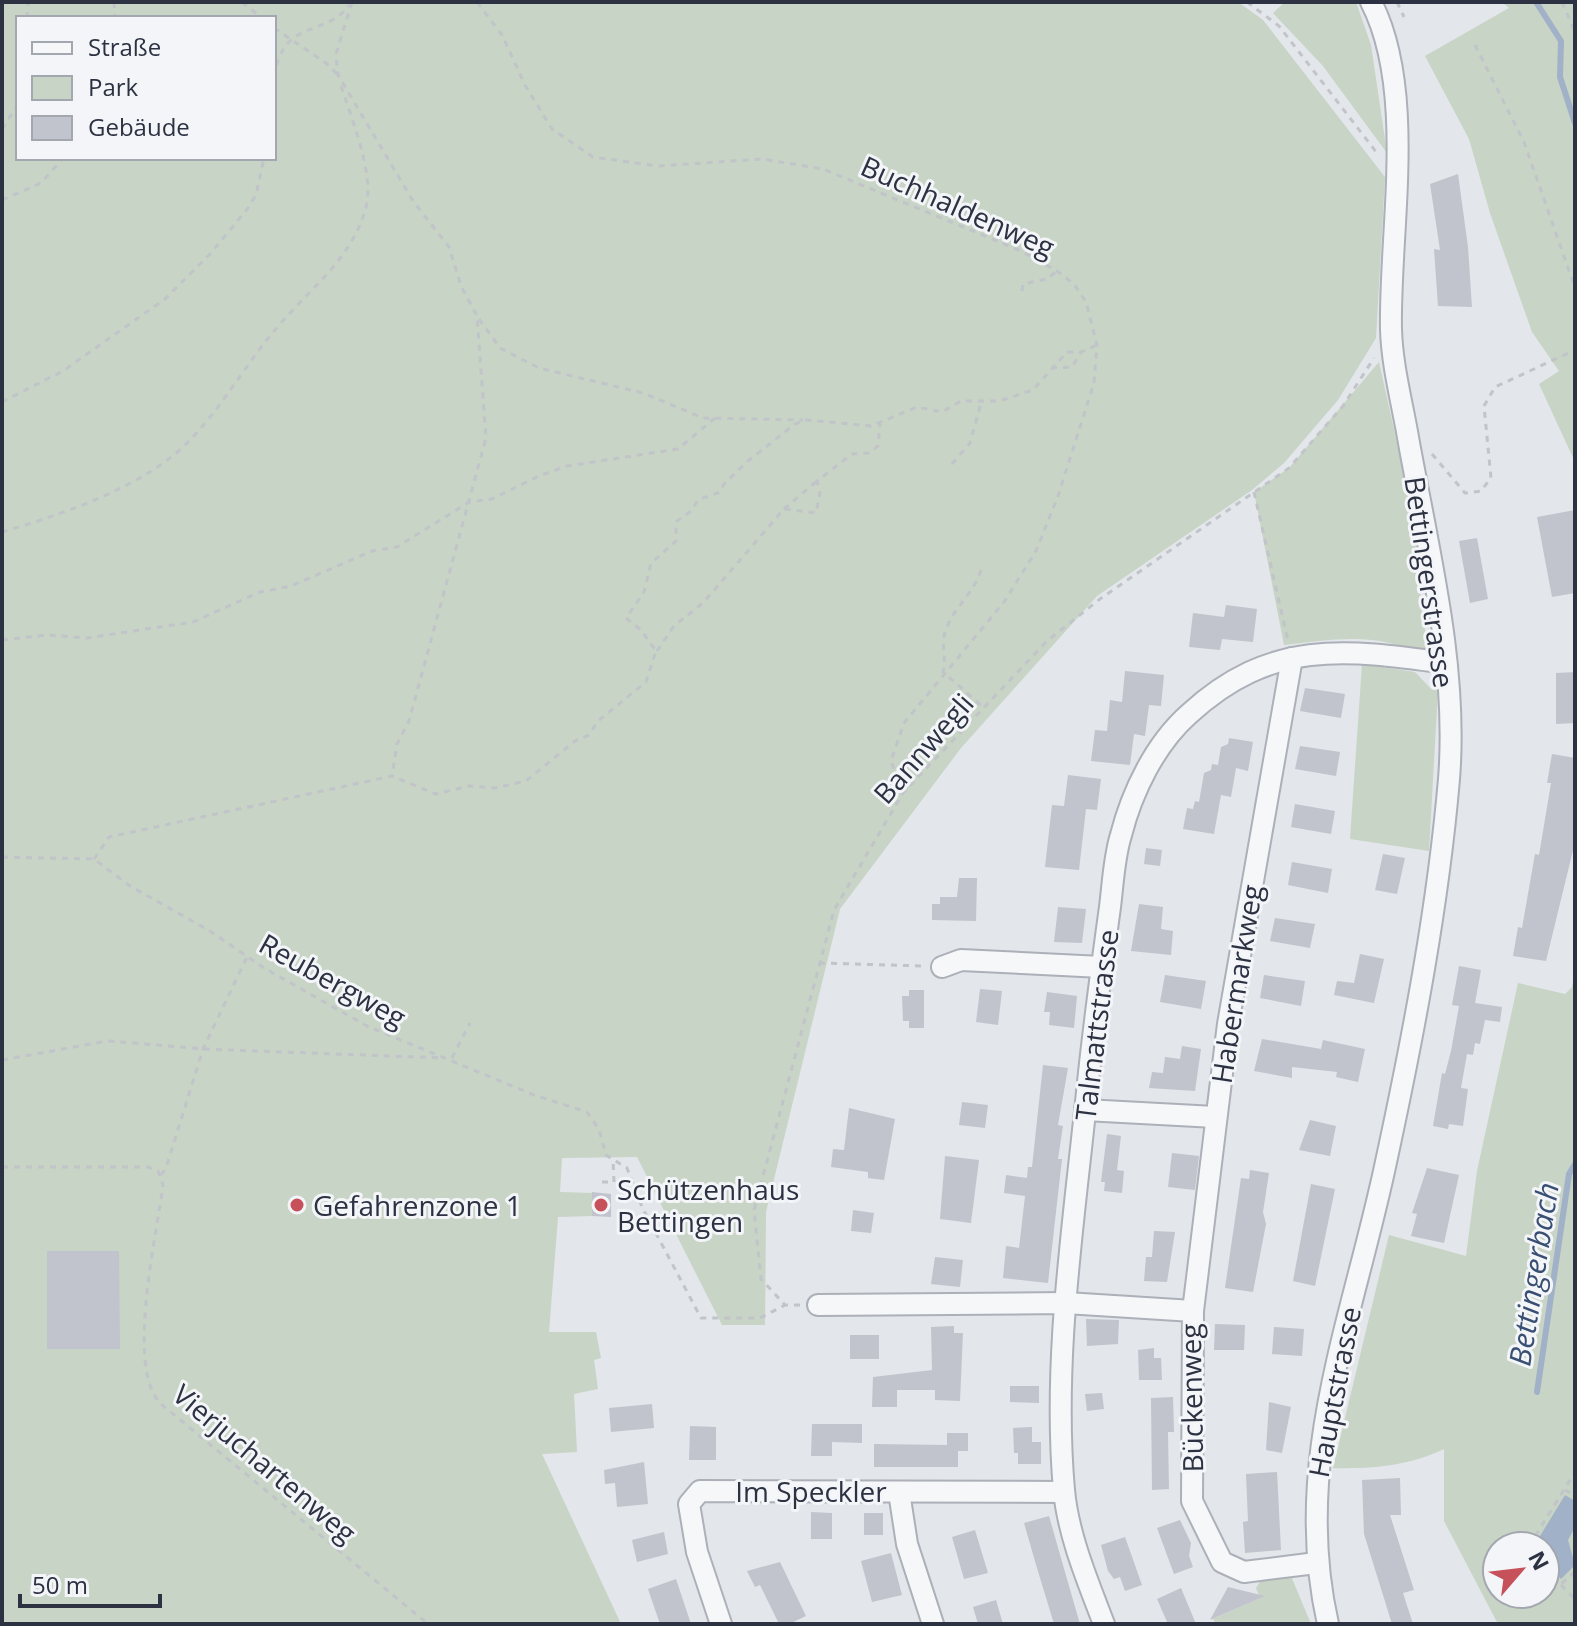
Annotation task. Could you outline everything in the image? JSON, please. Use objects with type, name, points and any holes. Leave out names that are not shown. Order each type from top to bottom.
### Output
[{"type":"street","name":"Bettingerstrasse","points":[[1371,2],[1390,64],[1397,167],[1391,332],[1446,663],[1449,773],[1440,870],[1386,1162]]},
{"type":"street","name":"Talmattstrasse","points":[[1104,1624],[1085,1574],[1064,1492],[1062,1379],[1066,1303],[1085,1110],[1120,835],[1145,770],[1187,716],[1235,677],[1292,658],[1327,651],[1365,651],[1446,663]]},
{"type":"street","name":"Habermarkweg","points":[[1193,1311],[1215,1117],[1292,658]]},
{"type":"street","points":[[952,964],[1102,967]]},
{"type":"street","points":[[1085,1110],[1215,1117]]},
{"type":"street","name":"Hauptstrasse","points":[[1328,1624],[1316,1563],[1315,1496],[1323,1418],[1386,1162]]},
{"type":"street","name":"Bückenweg","points":[[818,1305],[1066,1303],[1193,1311],[1192,1501],[1222,1562],[1244,1572],[1316,1563]]},
{"type":"street","name":"Im Speckler","points":[[721,1624],[697,1552],[689,1504],[700,1491],[1064,1492]]},
{"type":"street","points":[[899,1492],[907,1544],[933,1624]]},
{"type":"path","points":[[242,2],[260,16]]},
{"type":"path","points":[[276,64],[277,57],[290,41],[314,25],[342,15],[352,2]]},
{"type":"path","points":[[2,532],[57,516],[124,484],[162,464],[188,443],[249,359],[322,283],[349,248],[367,204],[364,160],[338,75],[336,54],[352,2]]},
{"type":"path","name":"Buchhaldenweg","points":[[477,2],[502,35],[525,85],[552,129],[593,157],[658,166],[762,159],[823,169],[1021,251],[1074,284],[1086,302],[1097,345],[1094,383],[1058,496],[1036,551],[1004,602],[943,672],[895,739],[891,761],[903,793]]},
{"type":"path","points":[[1247,2],[1279,26],[1384,162],[1397,167]]},
{"type":"path","points":[[1397,2],[1404,17]]},
{"type":"path","points":[[1562,2],[1575,32]]},
{"type":"path","points":[[276,30],[326,63],[338,75],[413,201],[449,247],[461,286],[477,316],[500,348],[539,368],[643,393],[703,418],[880,424],[917,407],[942,412],[961,401],[999,401],[1033,390],[1067,352],[1081,352],[1097,345]]},
{"type":"path","points":[[1475,45],[1524,142],[1575,288]]},
{"type":"path","points":[[2,129],[16,107]]},
{"type":"path","points":[[2,200],[41,183],[61,160]]},
{"type":"path","points":[[2,402],[63,371],[165,299],[211,253],[248,208],[256,195],[264,160]]},
{"type":"path","points":[[1022,291],[1023,284],[1047,279],[1057,271]]},
{"type":"path","points":[[392,776],[397,744],[409,721],[451,556],[486,438],[477,316]]},
{"type":"path","name":"Bannwegli","points":[[785,1305],[761,1279],[754,1210],[834,910],[903,793],[1047,641],[1100,599],[1289,468],[1343,406],[1391,332]]},
{"type":"path","points":[[1408,434],[1428,449],[1465,493],[1481,491],[1491,478],[1484,406],[1488,395],[1495,387],[1575,350]]},
{"type":"path","points":[[1051,368],[1072,367],[1081,352]]},
{"type":"path","points":[[952,464],[970,443],[982,400]]},
{"type":"path","points":[[2,640],[47,635],[87,638],[193,622],[260,592],[291,586],[372,551],[397,547],[469,502],[492,499],[567,466],[678,449],[715,418]]},
{"type":"path","points":[[656,651],[641,630],[626,618],[644,592],[651,563],[676,541],[676,522],[691,511],[698,500],[720,492],[748,461],[795,424],[807,420]]},
{"type":"path","points":[[2,857],[94,859],[109,837],[392,776],[436,794],[469,786],[495,788],[526,781],[575,741],[589,735],[598,721],[646,682],[656,651],[674,626],[703,603],[784,509],[852,454],[869,453],[878,446],[880,424]]},
{"type":"path","points":[[784,509],[816,513],[820,493],[817,481]]},
{"type":"path","points":[[1254,492],[1292,658]]},
{"type":"path","points":[[981,570],[976,589],[955,612],[945,631],[943,672],[984,708]]},
{"type":"path","name":"Reubergweg","points":[[94,859],[130,886],[367,1026],[412,1046],[452,1058],[534,1095],[587,1112],[599,1129],[606,1155],[613,1160]]},
{"type":"path","name":"Vierjuchartenweg","points":[[247,957],[203,1049],[166,1168],[161,1175],[163,1185],[143,1352],[149,1389],[161,1404],[428,1624]]},
{"type":"path","points":[[819,963],[952,964]]},
{"type":"path","points":[[2,1060],[107,1041],[203,1049],[452,1058],[470,1023]]},
{"type":"path","points":[[613,1160],[627,1168],[642,1207],[701,1318],[760,1318],[785,1305],[818,1305]]},
{"type":"path","points":[[602,1182],[614,1182],[613,1160]]},
{"type":"path","points":[[2,1167],[148,1167],[161,1175]]},
{"type":"path","points":[[1539,1530],[1564,1489],[1573,1481],[1575,1472]]},
{"type":"path","points":[[1564,1489],[1575,1496]]},
{"type":"path","points":[[1575,1541],[1575,1547]]},
{"type":"path","points":[[1575,1572],[1561,1585],[1575,1599]]},
{"type":"green space","points":[[2,2],[1238,2],[1263,20],[1385,177],[1376,338],[1338,400],[1284,463],[1252,490],[1097,596],[961,748],[840,909],[766,1212],[765,1325],[722,1325],[637,1157],[562,1158],[560,1192],[592,1193],[592,1216],[558,1217],[549,1332],[596,1332],[601,1358],[594,1360],[598,1389],[574,1394],[577,1452],[542,1454],[621,1624],[2,1624]]},
{"type":"green space","points":[[1285,2],[1356,2],[1371,45],[1387,153],[1323,66],[1273,13]]},
{"type":"green space","points":[[1502,2],[1575,2],[1575,462],[1539,384],[1559,371],[1532,332],[1490,213],[1469,139],[1425,56],[1509,8]]},
{"type":"green space","points":[[1379,362],[1425,569],[1418,571],[1427,648],[1361,639],[1284,645],[1254,492],[1289,468]]},
{"type":"green space","points":[[1362,664],[1415,672],[1431,689],[1438,690],[1429,851],[1350,839]]},
{"type":"green space","points":[[1575,971],[1575,1624],[1498,1624],[1491,1610],[1561,1610],[1561,1530],[1481,1530],[1481,1592],[1444,1521],[1444,1449],[1390,1465],[1333,1468],[1389,1235],[1466,1256],[1477,1171],[1518,983],[1565,994],[1572,987]]},
{"type":"green space","points":[[1291,1576],[1311,1624],[1216,1624],[1213,1619],[1260,1598],[1256,1588],[1261,1580]]},
{"type":"water","points":[[1565,1495],[1575,1501],[1575,1527],[1568,1540],[1575,1565],[1561,1579],[1561,1530],[1544,1530]]},
{"type":"building","points":[[1458,174],[1472,307],[1438,306],[1434,249],[1440,250],[1430,184]]},
{"type":"building","points":[[1575,510],[1575,593],[1552,597],[1537,517]]},
{"type":"building","points":[[1477,538],[1488,599],[1470,603],[1459,541]]},
{"type":"building","points":[[1226,605],[1257,609],[1253,642],[1222,639],[1220,650],[1189,647],[1193,613],[1224,617]]},
{"type":"building","points":[[1125,671],[1164,675],[1161,706],[1149,705],[1145,736],[1134,734],[1130,765],[1091,761],[1095,730],[1107,731],[1110,700],[1122,702]]},
{"type":"building","points":[[1575,672],[1575,723],[1556,724],[1556,673]]},
{"type":"building","points":[[1305,688],[1345,694],[1341,718],[1300,711]]},
{"type":"building","points":[[1229,738],[1253,742],[1248,771],[1236,768],[1231,797],[1221,795],[1214,834],[1183,829],[1187,808],[1193,809],[1195,801],[1199,802],[1204,773],[1211,770],[1212,764],[1218,765],[1221,747],[1228,744]]},
{"type":"building","points":[[1300,746],[1340,752],[1336,776],[1295,769]]},
{"type":"building","points":[[1552,754],[1575,758],[1575,842],[1546,961],[1513,956],[1518,927],[1522,928],[1535,854],[1539,855],[1551,783],[1547,783]]},
{"type":"building","points":[[1068,775],[1101,779],[1097,810],[1086,809],[1079,870],[1045,867],[1052,805],[1064,806]]},
{"type":"building","points":[[1295,804],[1335,811],[1331,834],[1291,827]]},
{"type":"building","points":[[1146,848],[1162,850],[1160,866],[1144,864]]},
{"type":"building","points":[[1383,854],[1405,858],[1397,894],[1375,890]]},
{"type":"building","points":[[1292,862],[1332,869],[1328,893],[1288,885]]},
{"type":"building","points":[[959,878],[977,878],[976,921],[932,920],[932,904],[940,904],[940,897],[957,897]]},
{"type":"building","points":[[1139,904],[1163,907],[1161,929],[1173,931],[1171,955],[1131,951]]},
{"type":"building","points":[[1058,907],[1086,909],[1082,943],[1054,942]]},
{"type":"building","points":[[1275,918],[1315,924],[1310,948],[1270,941]]},
{"type":"building","points":[[1360,954],[1384,959],[1374,1003],[1334,995],[1337,981],[1354,983]]},
{"type":"building","points":[[1459,966],[1481,970],[1475,1003],[1502,1007],[1500,1022],[1485,1020],[1480,1044],[1475,1043],[1473,1055],[1467,1054],[1461,1088],[1468,1089],[1463,1126],[1449,1124],[1448,1129],[1433,1126],[1442,1073],[1445,1074],[1451,1051],[1459,1006],[1452,1005]]},
{"type":"building","points":[[1165,975],[1206,981],[1201,1009],[1160,1002]]},
{"type":"building","points":[[1264,975],[1305,981],[1301,1006],[1260,998]]},
{"type":"building","points":[[980,989],[1002,991],[998,1025],[976,1022]]},
{"type":"building","points":[[909,990],[924,990],[924,1028],[909,1028],[909,1021],[903,1021],[902,996],[909,996]]},
{"type":"building","points":[[1047,992],[1077,996],[1074,1028],[1049,1025],[1050,1012],[1044,1012]]},
{"type":"building","points":[[1262,1039],[1321,1049],[1323,1040],[1365,1049],[1358,1082],[1336,1077],[1337,1072],[1292,1067],[1292,1078],[1254,1071]]},
{"type":"building","points":[[1182,1046],[1201,1049],[1195,1091],[1149,1088],[1152,1072],[1163,1073],[1165,1057],[1180,1059]]},
{"type":"building","points":[[1043,1065],[1068,1068],[1058,1125],[1063,1126],[1058,1159],[1062,1159],[1048,1283],[1003,1278],[1006,1246],[1019,1248],[1025,1196],[1004,1193],[1006,1175],[1027,1178],[1028,1167],[1032,1167]]},
{"type":"building","points":[[962,1102],[988,1105],[985,1128],[959,1125]]},
{"type":"building","points":[[849,1108],[895,1119],[884,1180],[868,1178],[868,1172],[831,1167],[833,1149],[844,1150]]},
{"type":"building","points":[[1310,1120],[1336,1126],[1330,1156],[1299,1150]]},
{"type":"building","points":[[1107,1134],[1121,1136],[1117,1170],[1124,1171],[1122,1193],[1104,1191],[1105,1182],[1101,1182]]},
{"type":"building","points":[[1172,1153],[1199,1156],[1195,1190],[1168,1187]]},
{"type":"building","points":[[945,1156],[979,1160],[971,1223],[940,1219]]},
{"type":"building","points":[[1427,1168],[1459,1175],[1444,1243],[1411,1236],[1417,1214],[1412,1213]]},
{"type":"building","points":[[1250,1170],[1269,1173],[1263,1212],[1266,1224],[1253,1292],[1225,1288],[1241,1178],[1249,1179]]},
{"type":"building","points":[[1311,1184],[1335,1189],[1315,1286],[1293,1281]]},
{"type":"building","name":"Schützenhaus Bettingen","points":[[592,1192],[611,1194],[611,1217],[592,1216]]},
{"type":"building","points":[[853,1210],[874,1213],[871,1233],[851,1231]]},
{"type":"building","points":[[1154,1231],[1175,1232],[1167,1282],[1144,1281],[1146,1257],[1152,1257]]},
{"type":"building","points":[[47,1251],[119,1251],[120,1349],[47,1349]]},
{"type":"building","points":[[935,1257],[963,1260],[960,1287],[931,1284]]},
{"type":"building","points":[[1086,1319],[1119,1320],[1118,1344],[1087,1346]]},
{"type":"building","points":[[1215,1324],[1245,1325],[1244,1350],[1214,1350]]},
{"type":"building","points":[[954,1326],[954,1333],[963,1333],[960,1401],[935,1400],[935,1390],[897,1390],[897,1407],[872,1407],[873,1377],[932,1370],[931,1327]]},
{"type":"building","points":[[1274,1327],[1304,1329],[1302,1356],[1272,1354]]},
{"type":"building","points":[[850,1335],[879,1335],[879,1359],[850,1359]]},
{"type":"building","points":[[1154,1348],[1154,1358],[1161,1358],[1162,1380],[1139,1380],[1138,1350]]},
{"type":"building","points":[[1010,1386],[1039,1386],[1039,1403],[1010,1402]]},
{"type":"building","points":[[1102,1393],[1104,1409],[1087,1411],[1085,1394]]},
{"type":"building","points":[[1173,1397],[1174,1432],[1168,1432],[1169,1489],[1152,1490],[1151,1398]]},
{"type":"building","points":[[1269,1402],[1291,1407],[1282,1453],[1266,1450]]},
{"type":"building","points":[[652,1404],[654,1428],[611,1432],[609,1408]]},
{"type":"building","points":[[812,1424],[862,1424],[862,1443],[832,1442],[832,1456],[811,1456]]},
{"type":"building","points":[[690,1426],[716,1427],[716,1460],[689,1460]]},
{"type":"building","points":[[1032,1427],[1032,1442],[1041,1442],[1041,1464],[1018,1464],[1018,1453],[1014,1453],[1013,1428]]},
{"type":"building","points":[[947,1433],[968,1433],[968,1451],[958,1451],[958,1467],[874,1467],[874,1444],[947,1445]]},
{"type":"building","points":[[644,1462],[648,1504],[617,1507],[615,1483],[605,1484],[604,1470]]},
{"type":"building","points":[[1277,1472],[1281,1550],[1245,1553],[1243,1522],[1248,1521],[1246,1474]]},
{"type":"building","points":[[1400,1478],[1401,1515],[1390,1515],[1414,1590],[1403,1593],[1413,1624],[1392,1624],[1364,1534],[1362,1480]]},
{"type":"building","points":[[811,1512],[832,1513],[832,1539],[811,1539]]},
{"type":"building","points":[[864,1513],[883,1513],[883,1535],[864,1535]]},
{"type":"building","points":[[1049,1516],[1080,1624],[1054,1624],[1024,1523]]},
{"type":"building","points":[[1180,1520],[1191,1543],[1189,1556],[1193,1567],[1174,1574],[1157,1528]]},
{"type":"building","points":[[975,1530],[988,1573],[964,1579],[952,1537]]},
{"type":"building","points":[[664,1532],[668,1554],[637,1562],[632,1540]]},
{"type":"building","points":[[1125,1537],[1142,1585],[1125,1591],[1120,1577],[1114,1579],[1108,1571],[1101,1545]]},
{"type":"building","points":[[891,1553],[902,1595],[872,1602],[861,1561]]},
{"type":"building","points":[[780,1562],[806,1616],[789,1624],[779,1624],[760,1585],[755,1587],[747,1571]]},
{"type":"building","points":[[676,1579],[691,1624],[660,1624],[648,1589]]},
{"type":"building","points":[[1228,1587],[1265,1596],[1210,1620]]},
{"type":"building","points":[[1181,1588],[1196,1624],[1168,1624],[1157,1599]]},
{"type":"building","points":[[996,1600],[1003,1624],[978,1624],[973,1607]]},
{"type":"waterway","name":"Bettingerbach","points":[[1536,2],[1561,41],[1560,77],[1575,123]]},
{"type":"waterway","name":"Bettingerbach","points":[[1537,1392],[1569,1174],[1575,1164]]},
{"type":"place","name":"Gefahrenzone 1","points":[[297,1205]]},
{"type":"place","name":"Schützenhaus Bettingen","points":[[601,1205]]}]
